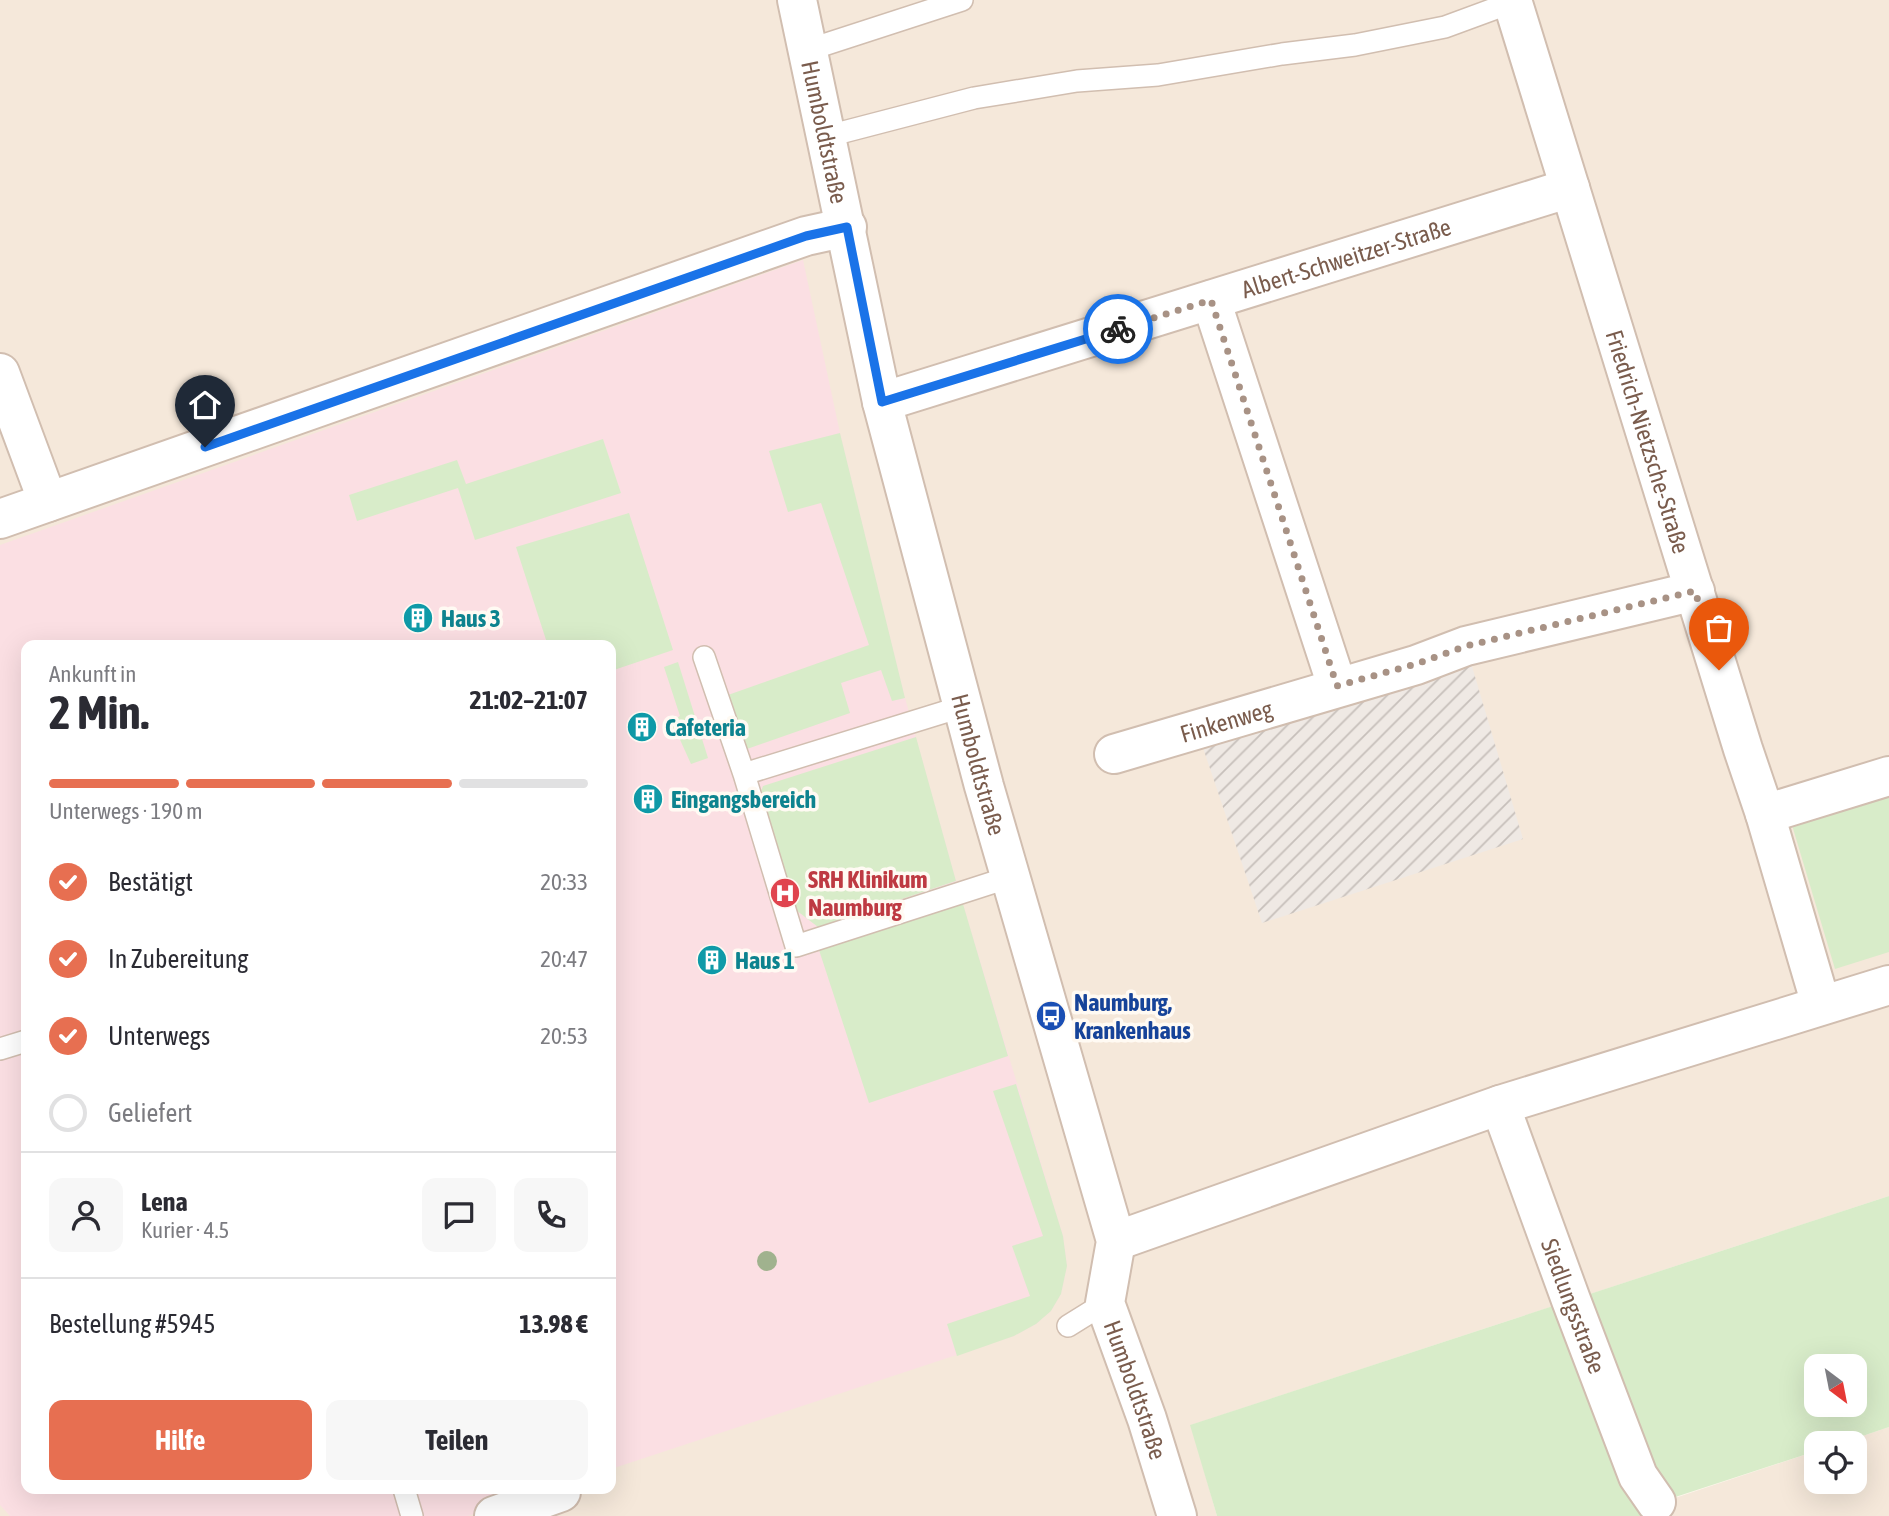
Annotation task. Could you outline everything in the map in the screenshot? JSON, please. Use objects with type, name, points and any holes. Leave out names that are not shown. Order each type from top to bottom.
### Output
[{"type":"street","name":"Humboldtstraße","points":[[797,0],[828,136],[882,402],[1010,877],[1116,1241],[1105,1303],[1147,1419],[1177,1516]]},
{"type":"street","name":"Friedrich-Nietzsche-Straße","points":[[1513,1],[1765,814],[1821,1005]]},
{"type":"street","name":"Albert-Schweitzer-Straße","points":[[882,402],[1570,188]]},
{"type":"street","points":[[0,519],[806,236],[847,227]]},
{"type":"street","points":[[1211,300],[1337,686]]},
{"type":"street","points":[[0,373],[48,502]]},
{"type":"street","name":"Finkenweg","points":[[1114,754],[1309,697],[1466,646],[1695,591]]},
{"type":"street","points":[[1765,814],[1889,776]]},
{"type":"street","points":[[1116,1241],[1500,1105],[1889,985]]},
{"type":"street","name":"Siedlungsstraße","points":[[1500,1105],[1638,1476],[1658,1509]]},
{"type":"street","points":[[494,1516],[555,1494]]},
{"type":"lane","points":[[808,50],[962,0]]},
{"type":"lane","points":[[828,136],[974,98],[1077,81],[1158,75],[1445,27],[1513,1]]},
{"type":"lane","points":[[704,657],[744,774],[796,946],[1010,877]]},
{"type":"lane","points":[[744,774],[964,706]]},
{"type":"lane","points":[[0,1049],[21,1043]]},
{"type":"lane","points":[[1068,1325],[1105,1303]]},
{"type":"lane","points":[[405,1494],[412,1516]]},
{"type":"shaded area","points":[[0,0],[1889,0],[1889,1196],[1191,1425],[1217,1516],[0,1516]]},
{"type":"shaded area","name":"SRH Klinikum Naumburg","points":[[803,260],[840,433],[905,698],[956,881],[1063,1236],[1067,1266],[1061,1294],[1051,1311],[1036,1324],[1014,1336],[616,1467],[616,640],[21,640],[21,1494],[535,1494],[468,1516],[10,1516],[0,1505],[0,545]]},
{"type":"shaded area","points":[[1466,646],[1523,839],[1262,923],[1197,730]]},
{"type":"shaded area","points":[[1889,1427],[1889,1516],[1660,1516],[1657,1504],[1804,1455],[1804,1494],[1867,1494],[1867,1434]]},
{"type":"green space","points":[[840,433],[905,698],[892,701],[881,670],[841,683],[850,713],[747,749],[728,695],[869,645],[821,503],[788,512],[769,451]]},
{"type":"green space","points":[[603,439],[621,493],[475,540],[458,488],[357,521],[349,495],[457,460],[466,484]]},
{"type":"green space","points":[[629,513],[673,650],[616,669],[616,640],[546,640],[516,547]]},
{"type":"green space","points":[[678,662],[708,758],[691,764],[677,733],[668,722],[680,716],[664,667]]},
{"type":"green space","points":[[916,737],[956,881],[818,927],[792,907],[759,797],[763,786]]},
{"type":"green space","points":[[1889,785],[1889,952],[1835,969],[1789,815]]},
{"type":"green space","points":[[963,904],[1008,1056],[869,1103],[819,950]]},
{"type":"green space","points":[[1016,1084],[1063,1236],[1067,1266],[1061,1294],[1051,1311],[1036,1324],[1014,1336],[957,1356],[947,1324],[1030,1296],[1012,1246],[1043,1236],[993,1091]]},
{"type":"green space","points":[[1889,1196],[1889,1427],[1867,1434],[1867,1431],[1804,1431],[1804,1455],[1657,1503],[1660,1516],[1217,1516],[1190,1425]]},
{"type":"way so far","points":[[1118,329],[1211,300],[1337,686],[1416,664],[1466,646],[1695,591],[1719,670]]},
{"type":"place","name":"Haus 3","points":[[418,618]]},
{"type":"place","name":"Cafeteria","points":[[642,727]]},
{"type":"place","name":"Eingangsbereich","points":[[648,799]]},
{"type":"place","name":"SRH Klinikum Naumburg","points":[[785,893]]},
{"type":"place","name":"Haus 1","points":[[712,960]]},
{"type":"place","name":"Naumburg, Krankenhaus","points":[[1051,1016]]},
{"type":"route","points":[[205,447],[806,236],[847,227],[882,402],[1118,329]]}]
